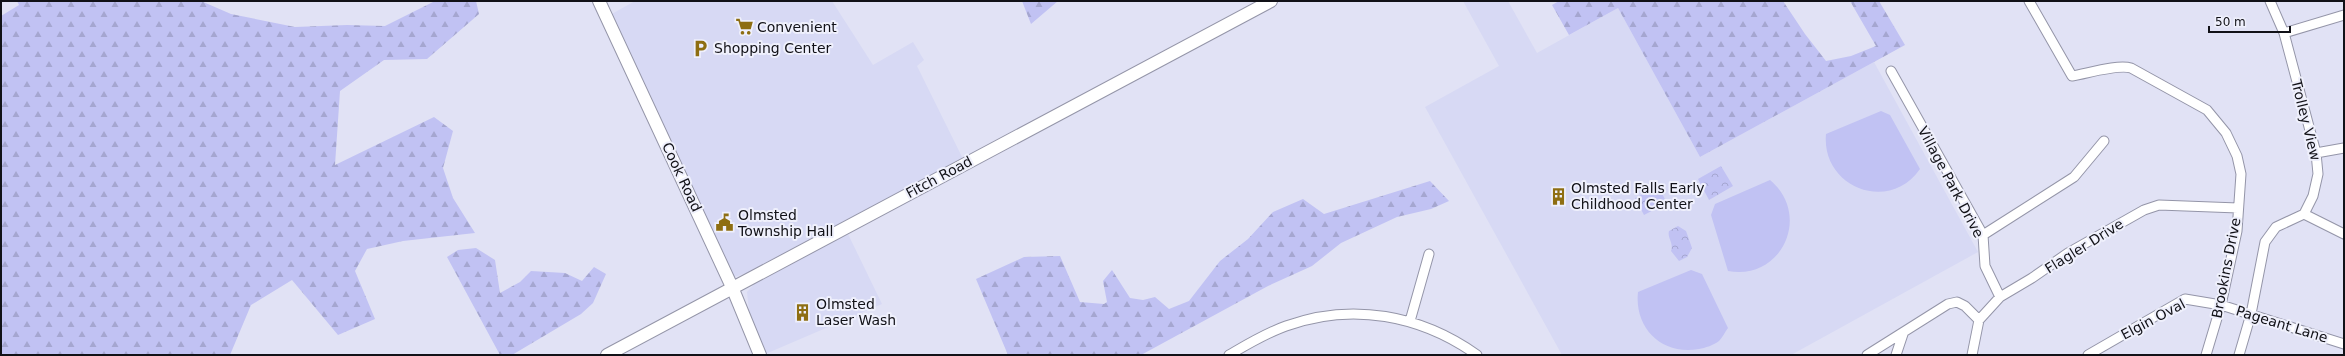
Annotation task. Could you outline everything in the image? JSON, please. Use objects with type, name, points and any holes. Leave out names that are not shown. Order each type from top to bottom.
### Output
[{"type":"street","name":"Cook Road","points":[[599,1],[732,287],[760,355]]},
{"type":"street","name":"Fitch Road","points":[[607,355],[1271,1]]},
{"type":"street","name":"Brookins Drive","points":[[2030,1],[2072,76],[2102,72],[2122,66],[2131,68],[2206,110],[2226,133],[2237,156],[2241,174],[2237,231],[2221,305],[2206,355]]},
{"type":"street","name":"Trolley View","points":[[2270,1],[2284,33],[2316,153],[2318,174],[2313,196],[2304,214]]},
{"type":"street","points":[[2284,33],[2344,15]]},
{"type":"street","name":"Village Park Drive","points":[[1891,71],[1982,235],[1985,266],[2000,297]]},
{"type":"street","points":[[1982,235],[2074,177],[2104,141]]},
{"type":"street","points":[[2316,153],[2344,148]]},
{"type":"street","name":"Flagler Drive","points":[[1979,320],[2000,297],[2032,278],[2068,253],[2144,210],[2159,205],[2238,208]]},
{"type":"street","points":[[2239,355],[2251,314],[2265,242],[2276,227],[2304,214],[2344,234]]},
{"type":"street","points":[[1410,321],[1429,254]]},
{"type":"street","name":"Elgin Oval","points":[[2088,355],[2185,299],[2221,305]]},
{"type":"street","points":[[1867,355],[1903,334],[1918,321],[1948,304],[1957,302],[1965,306],[1979,320],[1972,355]]},
{"type":"street","name":"Pageant Lane","points":[[2221,305],[2344,344]]},
{"type":"street","points":[[1229,355],[1260,337],[1308,319],[1355,313],[1390,316],[1435,329],[1461,343],[1477,355]]},
{"type":"street","points":[[1896,355],[1903,334]]},
{"type":"shaded area","points":[[635,1],[832,1],[873,65],[913,42],[924,60],[917,66],[963,159],[756,270],[734,277],[724,264],[610,15]]},
{"type":"shaded area","points":[[1463,1],[1508,1],[1537,53],[1618,8],[1700,157],[1874,62],[1978,252],[1791,355],[1562,355],[1425,107],[1499,66]]},
{"type":"shaded area","points":[[848,234],[882,304],[763,355],[749,311],[747,292],[758,280]]},
{"type":"green space","points":[[17,1],[201,1],[231,14],[295,27],[347,25],[385,26],[435,1],[476,1],[479,14],[427,59],[384,60],[340,91],[335,165],[434,117],[453,131],[443,168],[453,198],[475,233],[403,241],[367,249],[355,271],[375,319],[338,335],[292,280],[251,305],[230,355],[1,355],[1,16],[19,5]]},
{"type":"green space","points":[[1022,1],[1058,1],[1031,24]]},
{"type":"green space","points":[[1559,1],[1783,1],[1805,34],[1826,61],[1851,56],[1876,46],[1850,1],[1879,1],[1905,45],[1700,157],[1618,8],[1569,35],[1552,5]]},
{"type":"green space","points":[[1881,111],[1890,115],[1920,169],[1907,183],[1892,190],[1875,192],[1860,188],[1845,180],[1834,168],[1827,153],[1826,134]]},
{"type":"green space","points":[[1721,166],[1733,186],[1709,200],[1698,179]]},
{"type":"green space","points":[[1770,180],[1782,194],[1789,210],[1789,227],[1785,242],[1776,256],[1763,266],[1747,271],[1728,271],[1711,215],[1715,204]]},
{"type":"green space","points":[[1430,181],[1449,201],[1431,209],[1397,217],[1341,243],[1312,266],[1268,286],[1141,355],[1008,355],[976,279],[1024,257],[1060,256],[1080,302],[1104,304],[1107,302],[1103,281],[1112,270],[1130,298],[1143,300],[1155,297],[1169,309],[1189,301],[1220,261],[1248,239],[1273,212],[1303,199],[1324,214]]},
{"type":"green space","points":[[1658,186],[1667,203],[1644,215],[1635,198]]},
{"type":"green space","points":[[1678,226],[1686,231],[1692,248],[1687,257],[1679,261],[1671,251],[1672,245],[1669,236],[1669,231]]},
{"type":"green space","points":[[476,248],[495,260],[500,293],[520,282],[531,271],[565,273],[582,281],[594,267],[606,274],[593,303],[581,314],[512,355],[500,355],[447,257],[458,250]]},
{"type":"green space","points":[[1691,270],[1702,274],[1728,328],[1720,340],[1715,344],[1701,349],[1686,350],[1673,348],[1662,344],[1653,337],[1646,328],[1641,317],[1638,305],[1638,292]]},
{"type":"place","name":"Convenient","points":[[744,27]]},
{"type":"place","name":"Shopping Center","points":[[701,48]]},
{"type":"place","name":"Olmsted Falls Early Childhood Center","points":[[1558,196]]},
{"type":"place","name":"Olmsted Township Hall","points":[[725,223]]},
{"type":"place","name":"Olmsted Laser Wash","points":[[803,312]]}]
